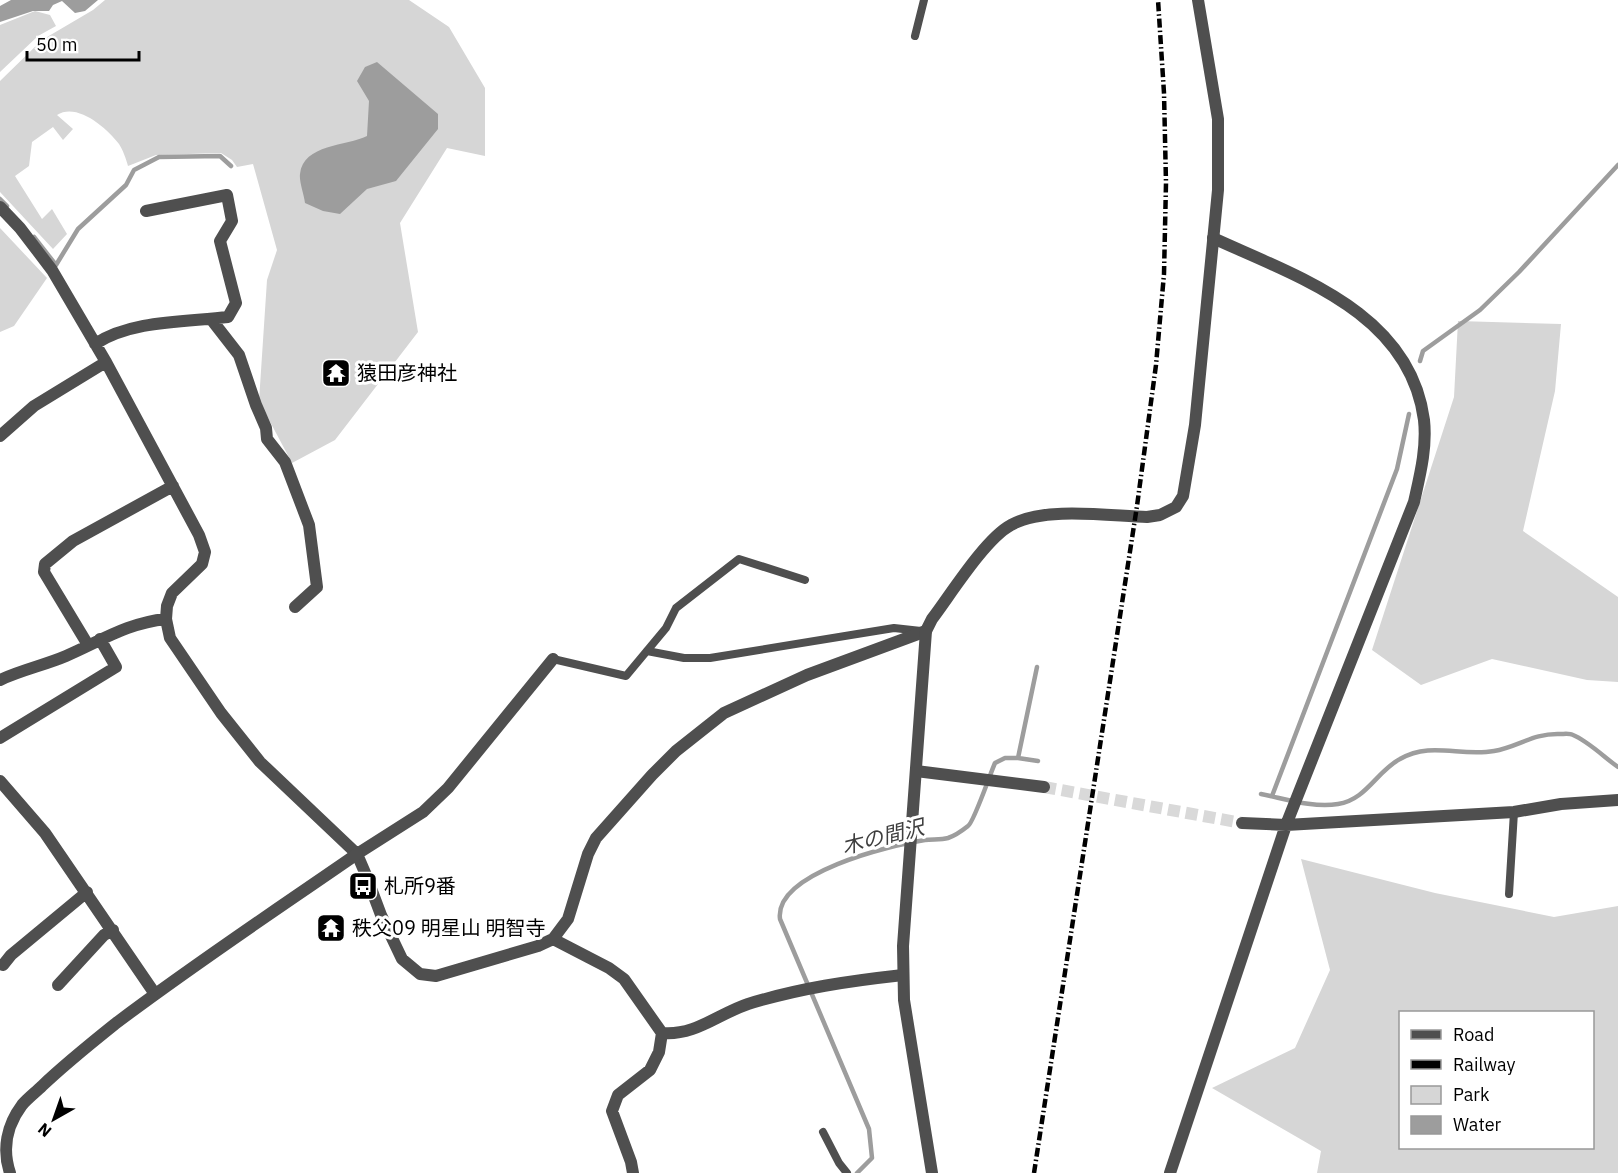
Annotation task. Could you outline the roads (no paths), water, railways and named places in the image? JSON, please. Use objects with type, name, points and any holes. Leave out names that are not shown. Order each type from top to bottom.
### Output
[{"type":"street","points":[[932,1173],[904,999],[903,975],[903,946],[926,631],[932,619],[985,549],[1000,532],[1011,524],[1031,517],[1062,514],[1147,518],[1161,515],[1176,507],[1183,496],[1192,447],[1218,190],[1218,119],[1198,0]]},
{"type":"street","points":[[95,344],[108,335],[142,326],[228,317],[236,303],[220,241],[232,221],[227,195],[146,211]]},
{"type":"street","points":[[0,207],[20,228],[52,270],[106,362],[199,535],[205,552],[202,564],[172,593],[167,606],[166,620],[170,638],[221,713],[260,762],[357,854],[381,915],[402,959],[420,974],[436,976],[538,946],[552,939],[568,919],[588,854],[596,837],[676,751],[724,713],[807,675],[926,631]]},
{"type":"street","points":[[1170,1173],[1286,825],[1414,502],[1424,458],[1424,421],[1415,384],[1401,358],[1386,338],[1355,309],[1326,290],[1213,238]]},
{"type":"street","points":[[211,319],[239,354],[266,428],[267,439],[285,462],[309,525],[317,587],[295,607]]},
{"type":"street","points":[[0,436],[34,406],[106,362]]},
{"type":"street","points":[[88,645],[44,572],[45,564],[73,541],[172,486]]},
{"type":"street","points":[[0,680],[66,656],[100,639],[146,621],[166,620]]},
{"type":"street","points":[[0,738],[116,667],[100,639]]},
{"type":"street","points":[[10,1173],[5,1150],[6,1137],[22,1105],[87,1046],[155,994],[357,854],[423,812],[448,788],[553,659]]},
{"type":"street","points":[[916,771],[1044,787]]},
{"type":"street","points":[[0,781],[45,833],[155,994]]},
{"type":"street","points":[[1242,823],[1286,825],[1514,812],[1561,804],[1618,800]]},
{"type":"street","points":[[3,965],[11,955],[87,892]]},
{"type":"street","points":[[58,985],[104,935],[113,930]]},
{"type":"street","points":[[552,939],[609,968],[624,979],[662,1033],[659,1052],[650,1070],[618,1095],[612,1111],[633,1173]]},
{"type":"street","points":[[662,1033],[675,1034],[692,1031],[747,1005],[820,986],[903,975]]},
{"type":"lane","points":[[915,36],[924,0]]},
{"type":"lane","points":[[553,659],[626,676],[666,628],[676,608],[739,559],[805,580]]},
{"type":"lane","points":[[647,651],[684,658],[710,658],[894,628],[926,631]]},
{"type":"lane","points":[[1509,894],[1514,812]]},
{"type":"lane","points":[[823,1132],[838,1163],[847,1173]]},
{"type":"water","points":[[11,0],[98,0],[85,11],[75,13],[62,1],[53,5],[49,11],[33,11],[0,22],[0,6]]},
{"type":"water","points":[[377,62],[438,114],[438,129],[396,181],[367,189],[340,214],[323,211],[305,203],[300,177],[303,164],[317,151],[367,136],[369,101],[357,81],[365,67]]},
{"type":"waterway","points":[[34,237],[56,265],[78,229],[126,185],[134,170],[159,157],[220,156],[231,166]]},
{"type":"waterway","points":[[1420,361],[1423,351],[1480,310],[1519,272],[1618,165]]},
{"type":"waterway","points":[[0,199],[7,206]]},
{"type":"waterway","points":[[1272,796],[1397,469],[1409,414]]},
{"type":"waterway","name":"木の間沢","points":[[857,1173],[872,1158],[869,1129],[780,919],[783,903],[795,888],[814,875],[838,864],[887,848],[948,838],[968,826],[995,763],[1005,758],[1018,758],[1037,667]]},
{"type":"waterway","points":[[1261,794],[1309,804],[1338,804],[1356,797],[1392,764],[1412,754],[1434,750],[1494,751],[1550,734],[1570,734],[1579,738],[1618,767]]},
{"type":"waterway","points":[[1018,758],[1038,761]]},
{"type":"tunnel","points":[[1044,787],[1242,823]]},
{"type":"railway","points":[[1034,1173],[1137,506],[1156,365],[1164,274],[1166,183],[1164,93],[1158,0]]},
{"type":"place","name":"猿田彦神社","points":[[336,373]]},
{"type":"place","name":"札所9番","points":[[363,886]]},
{"type":"place","name":"秩父09 明星山 明智寺","points":[[331,928]]}]
